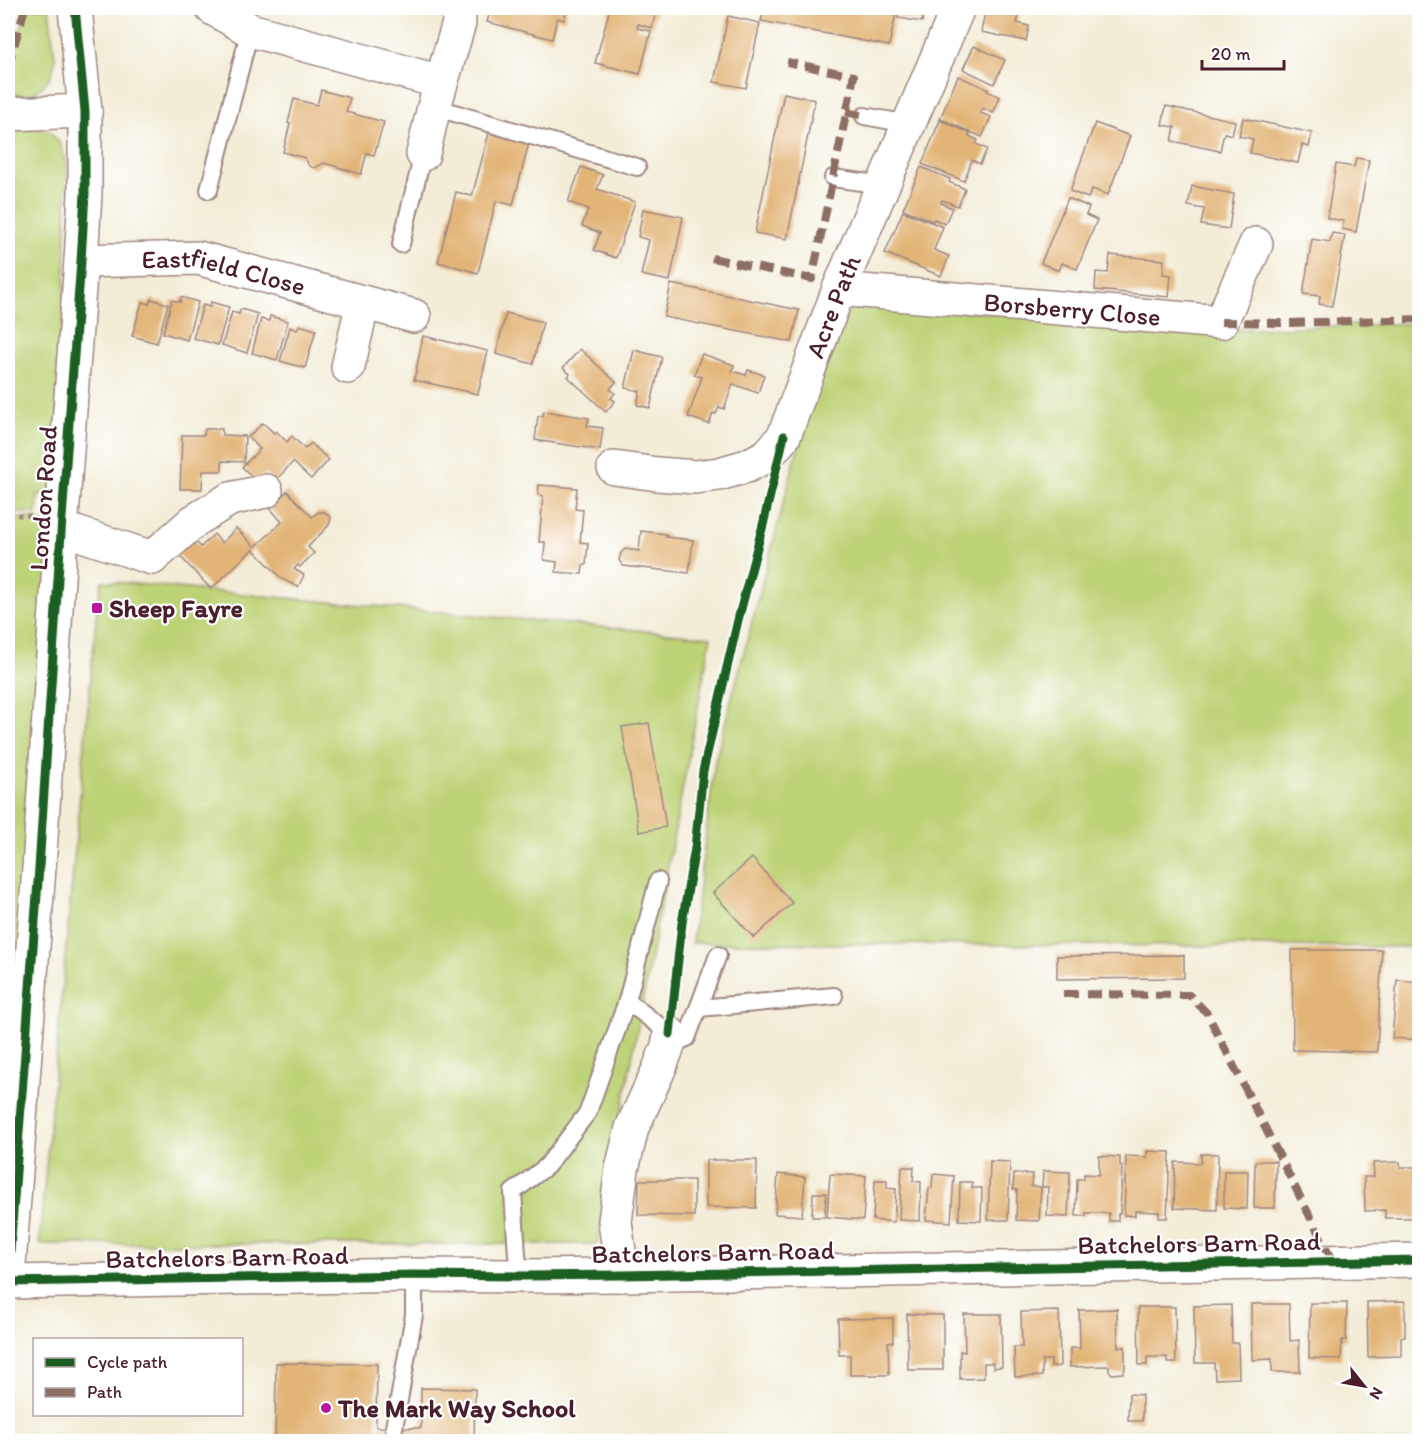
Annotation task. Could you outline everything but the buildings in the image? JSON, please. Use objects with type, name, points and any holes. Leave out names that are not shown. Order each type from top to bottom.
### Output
[{"type":"street","name":"London Road","points":[[8,1280],[85,194],[85,111],[75,8]]},
{"type":"street","points":[[212,8],[250,30],[438,95]]},
{"type":"street","points":[[423,154],[459,23],[458,8]]},
{"type":"street","name":"Acre Path","points":[[615,468],[696,477],[719,474],[747,466],[768,455],[784,436],[839,289],[958,8]]},
{"type":"street","points":[[8,114],[85,111]]},
{"type":"street","name":"Borsberry Close","points":[[839,289],[1221,322],[1256,244]]},
{"type":"street","name":"Eastfield Close","points":[[81,261],[198,258],[414,316]]},
{"type":"street","points":[[348,367],[363,302]]},
{"type":"street","points":[[61,528],[152,558],[194,521],[230,499],[266,491]]},
{"type":"street","points":[[622,1275],[615,1221],[622,1169],[632,1128],[659,1070],[669,1040]]},
{"type":"street","name":"Batchelors Barn Road","points":[[8,1280],[622,1275],[1419,1260]]},
{"type":"lane","points":[[209,190],[250,30]]},
{"type":"lane","points":[[438,95],[637,167]]},
{"type":"lane","points":[[864,116],[909,124]]},
{"type":"lane","points":[[401,244],[423,154]]},
{"type":"lane","points":[[833,178],[883,185]]},
{"type":"lane","points":[[520,1276],[513,1192],[547,1166],[588,1112],[627,1001],[658,881]]},
{"type":"lane","points":[[627,1001],[669,1040],[687,1038],[718,955]]},
{"type":"lane","points":[[699,1008],[834,996]]},
{"type":"lane","points":[[394,1428],[414,1315],[414,1275]]},
{"type":"green space","points":[[27,8],[49,8],[55,58],[46,83],[33,93],[25,95],[8,91],[8,73]]},
{"type":"green space","points":[[11,128],[47,129],[59,142],[67,162],[65,288],[53,495],[38,494],[37,513],[8,512],[8,131]]},
{"type":"green space","points":[[853,303],[1221,330],[1419,323],[1419,947],[692,943],[715,762],[813,391],[830,348]]},
{"type":"green space","points":[[8,518],[37,518],[39,523],[51,526],[17,1010],[8,1011]]},
{"type":"green space","points":[[102,581],[711,637],[597,1244],[39,1244],[97,608]]},
{"type":"marked path","points":[[8,67],[25,8]]},
{"type":"marked path","points":[[712,258],[812,279],[854,76],[787,62]]},
{"type":"marked path","points":[[846,112],[864,116]]},
{"type":"marked path","points":[[1221,322],[1288,323],[1420,319]]},
{"type":"marked path","points":[[1063,994],[1189,995],[1207,1013],[1333,1262]]},
{"type":"cycle path","points":[[8,1278],[39,868],[85,194],[85,111],[75,8]]},
{"type":"cycle path","points":[[670,1034],[682,923],[695,848],[703,771],[784,436]]},
{"type":"cycle path","points":[[8,1282],[414,1275],[622,1275],[1420,1260]]},
{"type":"place","name":"Sheep Fayre","points":[[97,608]]},
{"type":"place","name":"The Mark Way School","points":[[326,1408]]}]
